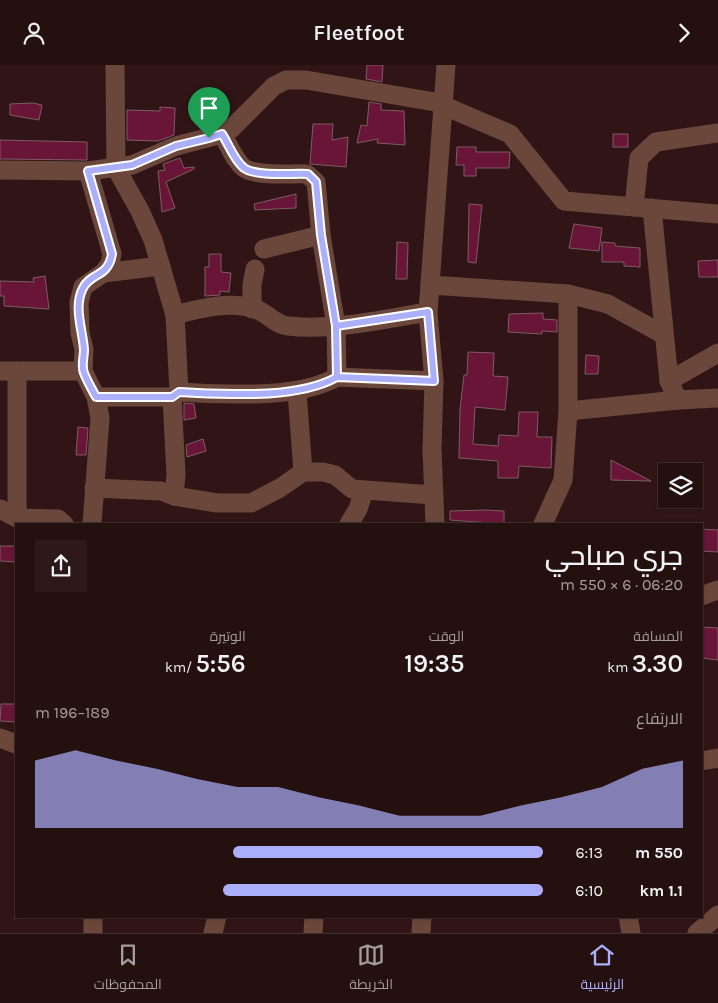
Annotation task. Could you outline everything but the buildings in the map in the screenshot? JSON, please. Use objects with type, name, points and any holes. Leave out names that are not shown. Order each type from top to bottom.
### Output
[{"type":"street","points":[[115,65],[116,168],[140,211],[161,266],[176,315],[176,475],[174,496]]},
{"type":"street","points":[[435,523],[432,450],[434,381],[428,312],[446,65]]},
{"type":"street","points":[[0,170],[88,171],[132,165],[176,146],[222,134],[232,129],[274,86],[286,80],[318,73],[444,105],[510,134],[564,201],[718,214]]},
{"type":"street","points":[[678,400],[669,381],[664,335],[643,207],[639,158],[656,142],[718,133]]},
{"type":"street","points":[[222,134],[236,159],[245,169],[258,173],[308,174],[316,182],[321,235],[336,326],[337,377]]},
{"type":"street","points":[[88,171],[112,254],[110,264],[103,273],[83,287],[79,302],[80,333],[84,349],[83,371],[96,397],[100,418],[92,523]]},
{"type":"street","points":[[264,249],[321,235]]},
{"type":"street","points":[[103,273],[161,266]]},
{"type":"street","points":[[252,309],[252,285],[255,269]]},
{"type":"street","points":[[430,285],[568,294],[608,303],[664,335]]},
{"type":"street","points":[[543,523],[563,480],[568,411],[568,294]]},
{"type":"street","points":[[176,315],[205,307],[235,307],[252,309],[287,326],[336,326],[428,312]]},
{"type":"street","points":[[669,381],[718,353]]},
{"type":"street","points":[[17,517],[8,371],[83,371]]},
{"type":"street","points":[[96,397],[297,392],[323,385],[337,377],[434,381]]},
{"type":"street","points":[[297,392],[303,472]]},
{"type":"street","points":[[568,411],[678,400],[718,399]]},
{"type":"street","points":[[94,488],[161,491],[174,496],[217,503],[251,503],[280,488],[303,472],[323,472],[335,475],[352,489],[433,495]]},
{"type":"street","points":[[351,523],[364,491]]},
{"type":"street","points":[[0,509],[17,517],[58,519],[63,523]]},
{"type":"street","points":[[703,595],[718,590]]},
{"type":"street","points":[[0,738],[15,744]]},
{"type":"street","points":[[703,761],[718,757]]},
{"type":"street","points":[[696,933],[718,915]]},
{"type":"street","points":[[93,918],[93,933]]},
{"type":"street","points":[[213,933],[217,918]]},
{"type":"street","points":[[313,933],[314,918]]},
{"type":"street","points":[[420,933],[422,918]]},
{"type":"street","points":[[628,918],[630,933]]},
{"type":"route","points":[[209,138],[152,154],[132,165],[88,171],[112,254],[110,264],[103,273],[83,287],[79,302],[80,333],[84,349],[83,371],[96,397],[172,397],[179,392],[297,392],[323,385],[337,377],[336,326],[428,312],[434,381],[373,380],[337,377],[336,326],[321,235],[316,182],[308,174],[258,173],[245,169],[236,159],[222,134],[209,138]]}]
